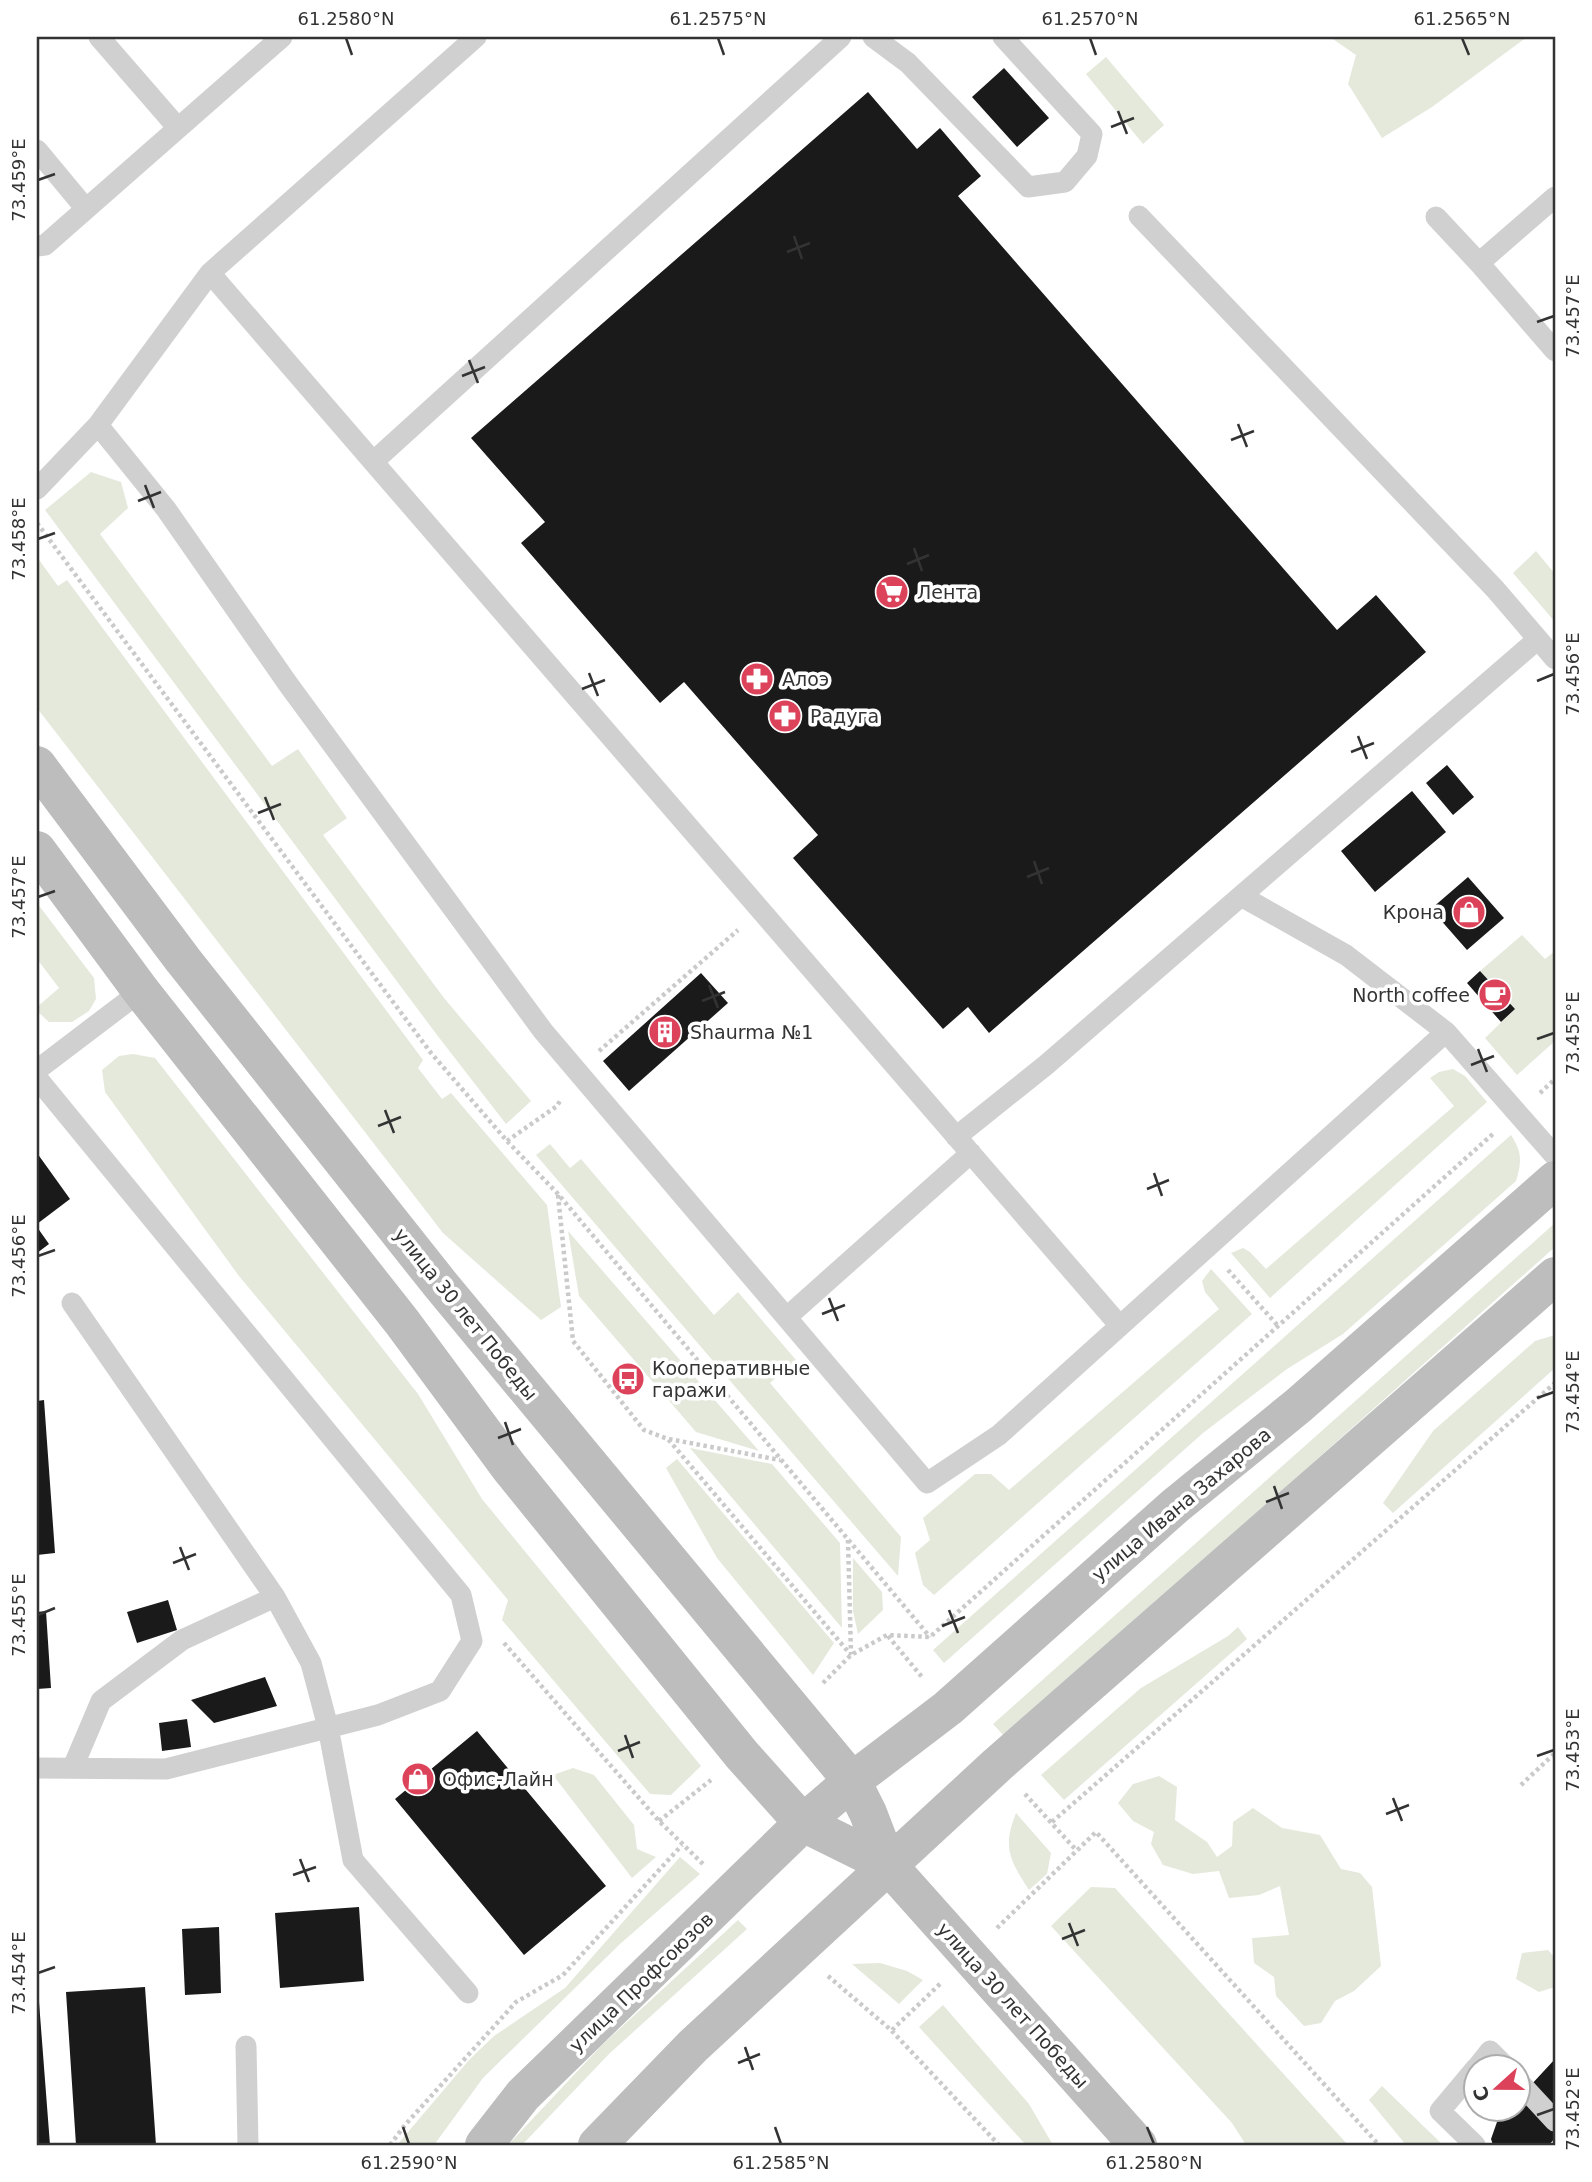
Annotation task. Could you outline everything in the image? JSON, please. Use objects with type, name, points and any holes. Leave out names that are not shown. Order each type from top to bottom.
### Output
[{"type":"main road","name":"улица 30 лет Победы","points":[[37,765],[183,960],[440,1284],[852,1781],[868,1813],[888,1865],[1138,2145]]},
{"type":"main road","name":"улица 30 лет Победы","points":[[37,850],[141,991],[402,1322],[509,1467],[743,1755],[803,1823],[888,1865]]},
{"type":"main road","name":"улица Ивана Захарова","points":[[803,1823],[852,1781],[948,1708],[1175,1506],[1299,1405],[1555,1180]]},
{"type":"main road","points":[[597,2145],[693,2046],[1007,1756],[1555,1277]]},
{"type":"main road","name":"улица Профсоюзов","points":[[484,2145],[523,2095],[803,1823]]},
{"type":"lane","points":[[99,37],[178,128]]},
{"type":"lane","points":[[37,246],[45,245],[282,37]]},
{"type":"lane","points":[[37,489],[98,425],[210,274],[476,37]]},
{"type":"lane","points":[[373,462],[841,37]]},
{"type":"lane","points":[[873,37],[908,63],[1028,187],[1065,182],[1087,156],[1092,134],[1003,37]]},
{"type":"lane","points":[[37,150],[86,209]]},
{"type":"lane","points":[[1479,263],[1555,197]]},
{"type":"lane","points":[[1139,216],[1495,589],[1555,659]]},
{"type":"lane","points":[[1436,217],[1552,342]]},
{"type":"lane","points":[[210,274],[1120,1326]]},
{"type":"lane","points":[[98,425],[166,509],[304,705],[543,1031],[927,1483],[999,1435],[1446,1032]]},
{"type":"lane","points":[[956,1137],[1046,1065],[1538,639]]},
{"type":"lane","points":[[1241,896],[1346,955],[1446,1032],[1555,1157]]},
{"type":"lane","points":[[37,1070],[141,991]]},
{"type":"lane","points":[[37,1078],[461,1595],[472,1641],[440,1692],[378,1715],[166,1769],[37,1768]]},
{"type":"lane","points":[[788,1317],[971,1153]]},
{"type":"lane","points":[[72,1303],[275,1597],[311,1663],[328,1727],[353,1860],[468,1993]]},
{"type":"lane","points":[[73,1767],[101,1701],[182,1640],[275,1597]]},
{"type":"lane","points":[[246,2046],[248,2145]]},
{"type":"lane","points":[[1462,2085],[1440,2111],[1475,2145]]},
{"type":"lane","points":[[1532,2096],[1555,2120]]},
{"type":"path","points":[[37,523],[430,1053],[507,1141],[558,1194],[930,1637]]},
{"type":"path","points":[[507,1141],[557,1106],[593,1056],[760,910]]},
{"type":"path","points":[[794,1711],[851,1655],[887,1635],[930,1637],[1555,1079]]},
{"type":"path","points":[[558,1194],[573,1341],[644,1430],[668,1439],[780,1460]]},
{"type":"path","points":[[1208,1246],[1279,1327]]},
{"type":"path","points":[[1052,1822],[1555,1383]]},
{"type":"path","points":[[668,1439],[851,1655]]},
{"type":"path","points":[[848,1541],[851,1655]]},
{"type":"path","points":[[1521,1785],[1555,1753]]},
{"type":"path","points":[[659,1821],[743,1755]]},
{"type":"path","points":[[1096,1832],[1379,2145]]},
{"type":"path","points":[[390,2145],[516,2002],[563,1975],[682,1845]]},
{"type":"shaded area","points":[[1330,37],[1527,37],[1432,107],[1382,138],[1348,84],[1356,55]]},
{"type":"shaded area","points":[[1106,57],[1164,125],[1143,144],[1086,74]]},
{"type":"shaded area","points":[[91,472],[121,482],[128,508],[100,534],[272,766],[298,749],[347,818],[323,835],[444,998],[531,1101],[506,1124],[45,510]]},
{"type":"shaded area","points":[[1536,551],[1555,574],[1555,622],[1513,573]]},
{"type":"shaded area","points":[[37,557],[58,586],[67,580],[423,1060],[418,1068],[442,1099],[451,1093],[547,1205],[561,1307],[541,1320],[443,1233],[37,708]]},
{"type":"shaded area","points":[[37,903],[94,978],[96,999],[89,1011],[72,1022],[49,1022],[37,1011],[37,1007],[59,988],[37,959]]},
{"type":"shaded area","points":[[1522,935],[1545,959],[1555,951],[1555,1041],[1517,1075],[1485,1038],[1515,1009],[1480,971]]},
{"type":"shaded area","points":[[133,1054],[155,1058],[418,1394],[482,1499],[701,1766],[671,1795],[650,1794],[502,1620],[508,1600],[239,1276],[105,1092],[102,1070],[119,1056]]},
{"type":"shaded area","points":[[1453,1069],[1465,1076],[1487,1102],[1270,1298],[1231,1253],[1243,1248],[1266,1269],[1454,1106],[1430,1078],[1439,1072]]},
{"type":"shaded area","points":[[1511,1135],[1520,1157],[1516,1181],[1343,1334],[1287,1369],[1203,1433],[944,1663],[933,1650]]},
{"type":"shaded area","points":[[550,1144],[570,1168],[581,1159],[714,1315],[738,1292],[796,1360],[770,1383],[901,1537],[898,1576],[536,1155]]},
{"type":"shaded area","points":[[1555,1223],[1555,1247],[1005,1737],[993,1724]]},
{"type":"shaded area","points":[[568,1231],[759,1451],[696,1432],[579,1296]]},
{"type":"shaded area","points":[[1211,1269],[1252,1314],[934,1595],[923,1585],[915,1553],[930,1540],[923,1518],[975,1474],[991,1474],[1009,1490],[1219,1309],[1205,1292],[1202,1281]]},
{"type":"shaded area","points":[[1555,1335],[1555,1368],[1393,1513],[1383,1503],[1433,1431],[1535,1341]]},
{"type":"shaded area","points":[[690,1448],[772,1464],[840,1543],[842,1628]]},
{"type":"shaded area","points":[[677,1459],[834,1643],[813,1675],[717,1558],[666,1468]]},
{"type":"shaded area","points":[[853,1558],[882,1592],[883,1610],[858,1634],[853,1611]]},
{"type":"shaded area","points":[[1238,1627],[1247,1639],[1064,1800],[1041,1775],[1141,1688],[1228,1636]]},
{"type":"shaded area","points":[[573,1768],[594,1775],[634,1825],[637,1849],[656,1857],[632,1878],[553,1775]]},
{"type":"shaded area","points":[[1159,1776],[1177,1787],[1175,1820],[1207,1842],[1217,1857],[1232,1846],[1233,1822],[1253,1808],[1282,1828],[1320,1835],[1341,1869],[1360,1873],[1372,1887],[1381,1966],[1354,1991],[1335,2001],[1321,2023],[1304,2026],[1276,1996],[1274,1977],[1254,1963],[1252,1938],[1289,1935],[1280,1886],[1259,1895],[1229,1898],[1219,1871],[1193,1874],[1163,1865],[1151,1844],[1154,1832],[1133,1821],[1118,1803],[1133,1784]]},
{"type":"shaded area","points":[[1016,1813],[1051,1853],[1047,1874],[1029,1890],[1010,1853],[1009,1836]]},
{"type":"shaded area","points":[[680,1857],[700,1874],[620,1944],[483,2078],[434,2145],[397,2145],[469,2060],[494,2036],[565,1988]]},
{"type":"shaded area","points":[[1091,1887],[1115,1888],[1348,2145],[1246,2145],[1232,2123],[1051,1926]]},
{"type":"shaded area","points":[[738,1920],[747,1929],[609,2054],[522,2145],[508,2145],[602,2045]]},
{"type":"shaded area","points":[[1548,1950],[1555,1958],[1555,1987],[1539,1992],[1516,1979],[1522,1953]]},
{"type":"shaded area","points":[[880,1963],[907,1971],[923,1980],[899,2004],[852,1964]]},
{"type":"shaded area","points":[[943,2005],[1029,2104],[1053,2145],[1026,2145],[919,2027]]},
{"type":"shaded area","points":[[1382,2086],[1443,2145],[1406,2145],[1369,2100]]},
{"type":"building","points":[[1004,68],[1049,118],[1017,147],[972,97]]},
{"type":"building","points":[[868,92],[917,149],[940,128],[981,176],[958,196],[1337,630],[1376,595],[1426,652],[989,1033],[968,1007],[943,1029],[793,858],[818,835],[684,682],[660,703],[521,543],[545,522],[471,438]]},
{"type":"building","points":[[1447,765],[1474,797],[1453,815],[1426,783]]},
{"type":"building","points":[[1412,791],[1446,832],[1375,892],[1341,851]]},
{"type":"building","points":[[1468,877],[1504,918],[1467,950],[1431,909]]},
{"type":"building","points":[[1480,971],[1515,1009],[1501,1022],[1467,983]]},
{"type":"building","name":"Shaurma №1","points":[[701,973],[728,1003],[629,1091],[603,1061]]},
{"type":"building","points":[[37,1153],[70,1199],[37,1224]]},
{"type":"building","points":[[37,1227],[49,1244],[37,1253]]},
{"type":"building","points":[[44,1400],[55,1553],[37,1555],[37,1401]]},
{"type":"building","points":[[168,1600],[177,1630],[137,1643],[127,1612]]},
{"type":"building","points":[[46,1611],[51,1688],[37,1689],[37,1612]]},
{"type":"building","points":[[265,1677],[277,1706],[214,1723],[191,1700]]},
{"type":"building","points":[[187,1719],[191,1747],[162,1751],[159,1723]]},
{"type":"building","points":[[477,1731],[606,1886],[524,1955],[395,1799]]},
{"type":"building","points":[[359,1907],[364,1981],[280,1988],[275,1913]]},
{"type":"building","points":[[219,1927],[221,1993],[185,1995],[182,1929]]},
{"type":"building","points":[[145,1987],[156,2145],[76,2145],[66,1992]]},
{"type":"building","points":[[39,2002],[50,2145],[37,2145]]},
{"type":"building","points":[[1555,2059],[1555,2138],[1549,2145],[1493,2145],[1491,2139],[1497,2122],[1532,2122],[1532,2084]]},
{"type":"place","name":"Лента","points":[[892,592]]},
{"type":"place","name":"Алоэ","points":[[757,679]]},
{"type":"place","name":"Радуга","points":[[785,716]]},
{"type":"place","name":"Крона","points":[[1469,912]]},
{"type":"place","name":"North coffee","points":[[1495,995]]},
{"type":"place","name":"Shaurma №1","points":[[665,1032]]},
{"type":"place","name":"Кооперативные гаражи","points":[[628,1379]]},
{"type":"place","name":"Офис-Лайн","points":[[418,1779]]}]
